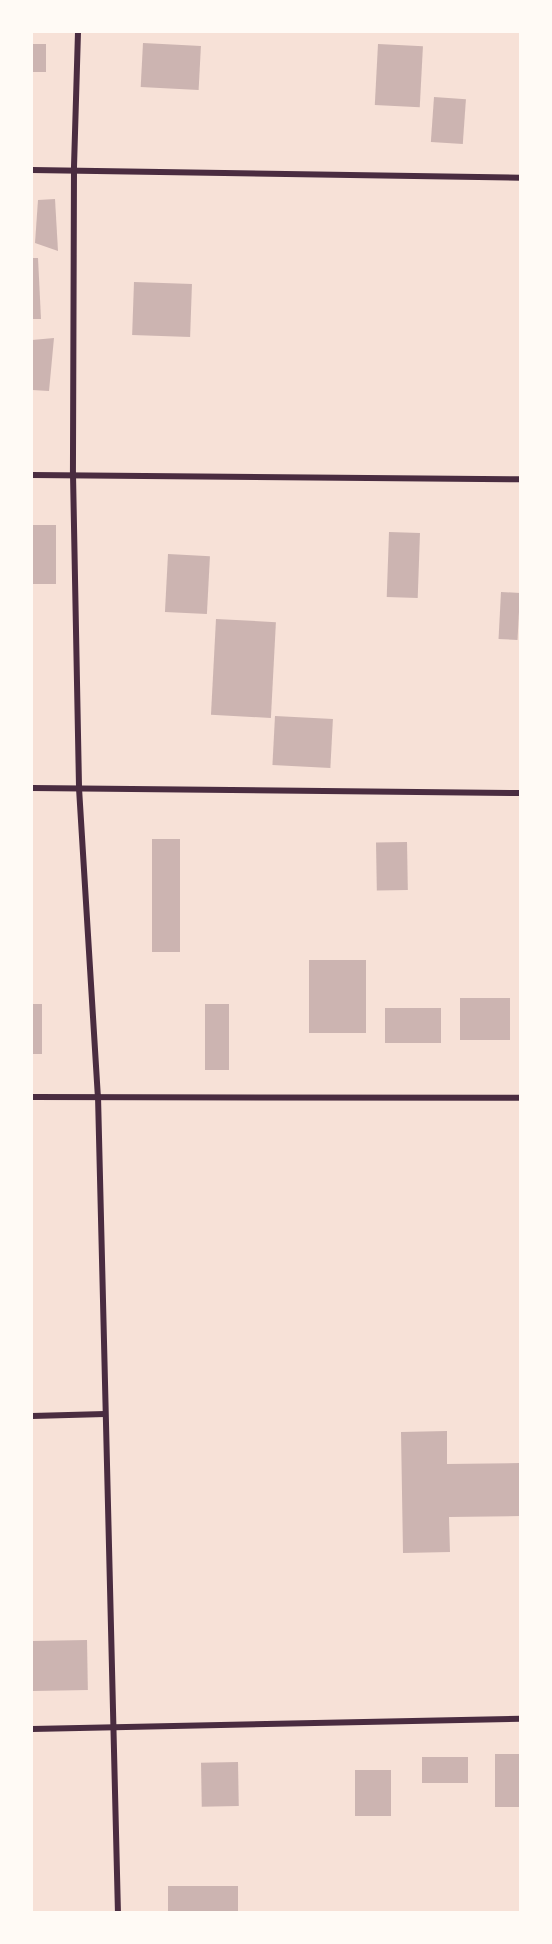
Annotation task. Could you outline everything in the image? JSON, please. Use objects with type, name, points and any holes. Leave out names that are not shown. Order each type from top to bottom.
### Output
[{"type":"street","points":[[78,32],[74,169],[72,474],[79,788],[98,1096],[118,1912]]},
{"type":"street","points":[[32,170],[520,178]]},
{"type":"street","points":[[32,475],[520,479]]},
{"type":"street","points":[[32,788],[520,793]]},
{"type":"street","points":[[32,1097],[520,1098]]},
{"type":"street","points":[[32,1416],[105,1414]]},
{"type":"street","points":[[32,1729],[520,1719]]},
{"type":"building","points":[[143,43],[201,46],[199,90],[141,87]]},
{"type":"building","points":[[32,44],[46,44],[46,72],[32,72]]},
{"type":"building","points":[[378,44],[423,46],[420,107],[375,105]]},
{"type":"building","points":[[434,97],[466,99],[463,144],[431,142]]},
{"type":"building","points":[[55,199],[58,251],[35,243],[38,200]]},
{"type":"building","points":[[32,258],[38,258],[41,319],[32,319]]},
{"type":"building","points":[[134,282],[192,284],[190,337],[132,335]]},
{"type":"building","points":[[54,338],[49,391],[32,390],[32,340]]},
{"type":"building","points":[[32,525],[56,525],[56,584],[32,584]]},
{"type":"building","points":[[389,532],[420,533],[418,598],[387,597]]},
{"type":"building","points":[[168,554],[210,556],[207,614],[165,612]]},
{"type":"building","points":[[501,592],[520,593],[518,640],[499,639]]},
{"type":"building","points":[[216,619],[276,622],[271,718],[211,715]]},
{"type":"building","points":[[275,716],[333,719],[330,768],[272,765]]},
{"type":"building","points":[[152,839],[180,839],[180,952],[152,952]]},
{"type":"building","points":[[407,842],[408,890],[377,891],[376,843]]},
{"type":"building","points":[[309,960],[366,960],[366,1033],[309,1033]]},
{"type":"building","points":[[460,998],[510,998],[510,1040],[460,1040]]},
{"type":"building","points":[[32,1004],[42,1004],[42,1054],[32,1054]]},
{"type":"building","points":[[205,1004],[229,1004],[229,1070],[205,1070]]},
{"type":"building","points":[[385,1008],[441,1008],[441,1043],[385,1043]]},
{"type":"building","points":[[447,1431],[447,1464],[520,1463],[520,1516],[449,1517],[450,1552],[403,1553],[401,1432]]},
{"type":"building","points":[[87,1640],[88,1690],[33,1691],[32,1641]]},
{"type":"building","points":[[495,1754],[520,1754],[520,1807],[495,1807]]},
{"type":"building","points":[[422,1757],[468,1757],[468,1783],[422,1783]]},
{"type":"building","points":[[238,1762],[239,1806],[202,1807],[201,1763]]},
{"type":"building","points":[[355,1770],[391,1770],[391,1816],[355,1816]]},
{"type":"building","points":[[168,1886],[238,1886],[238,1912],[168,1912]]}]
